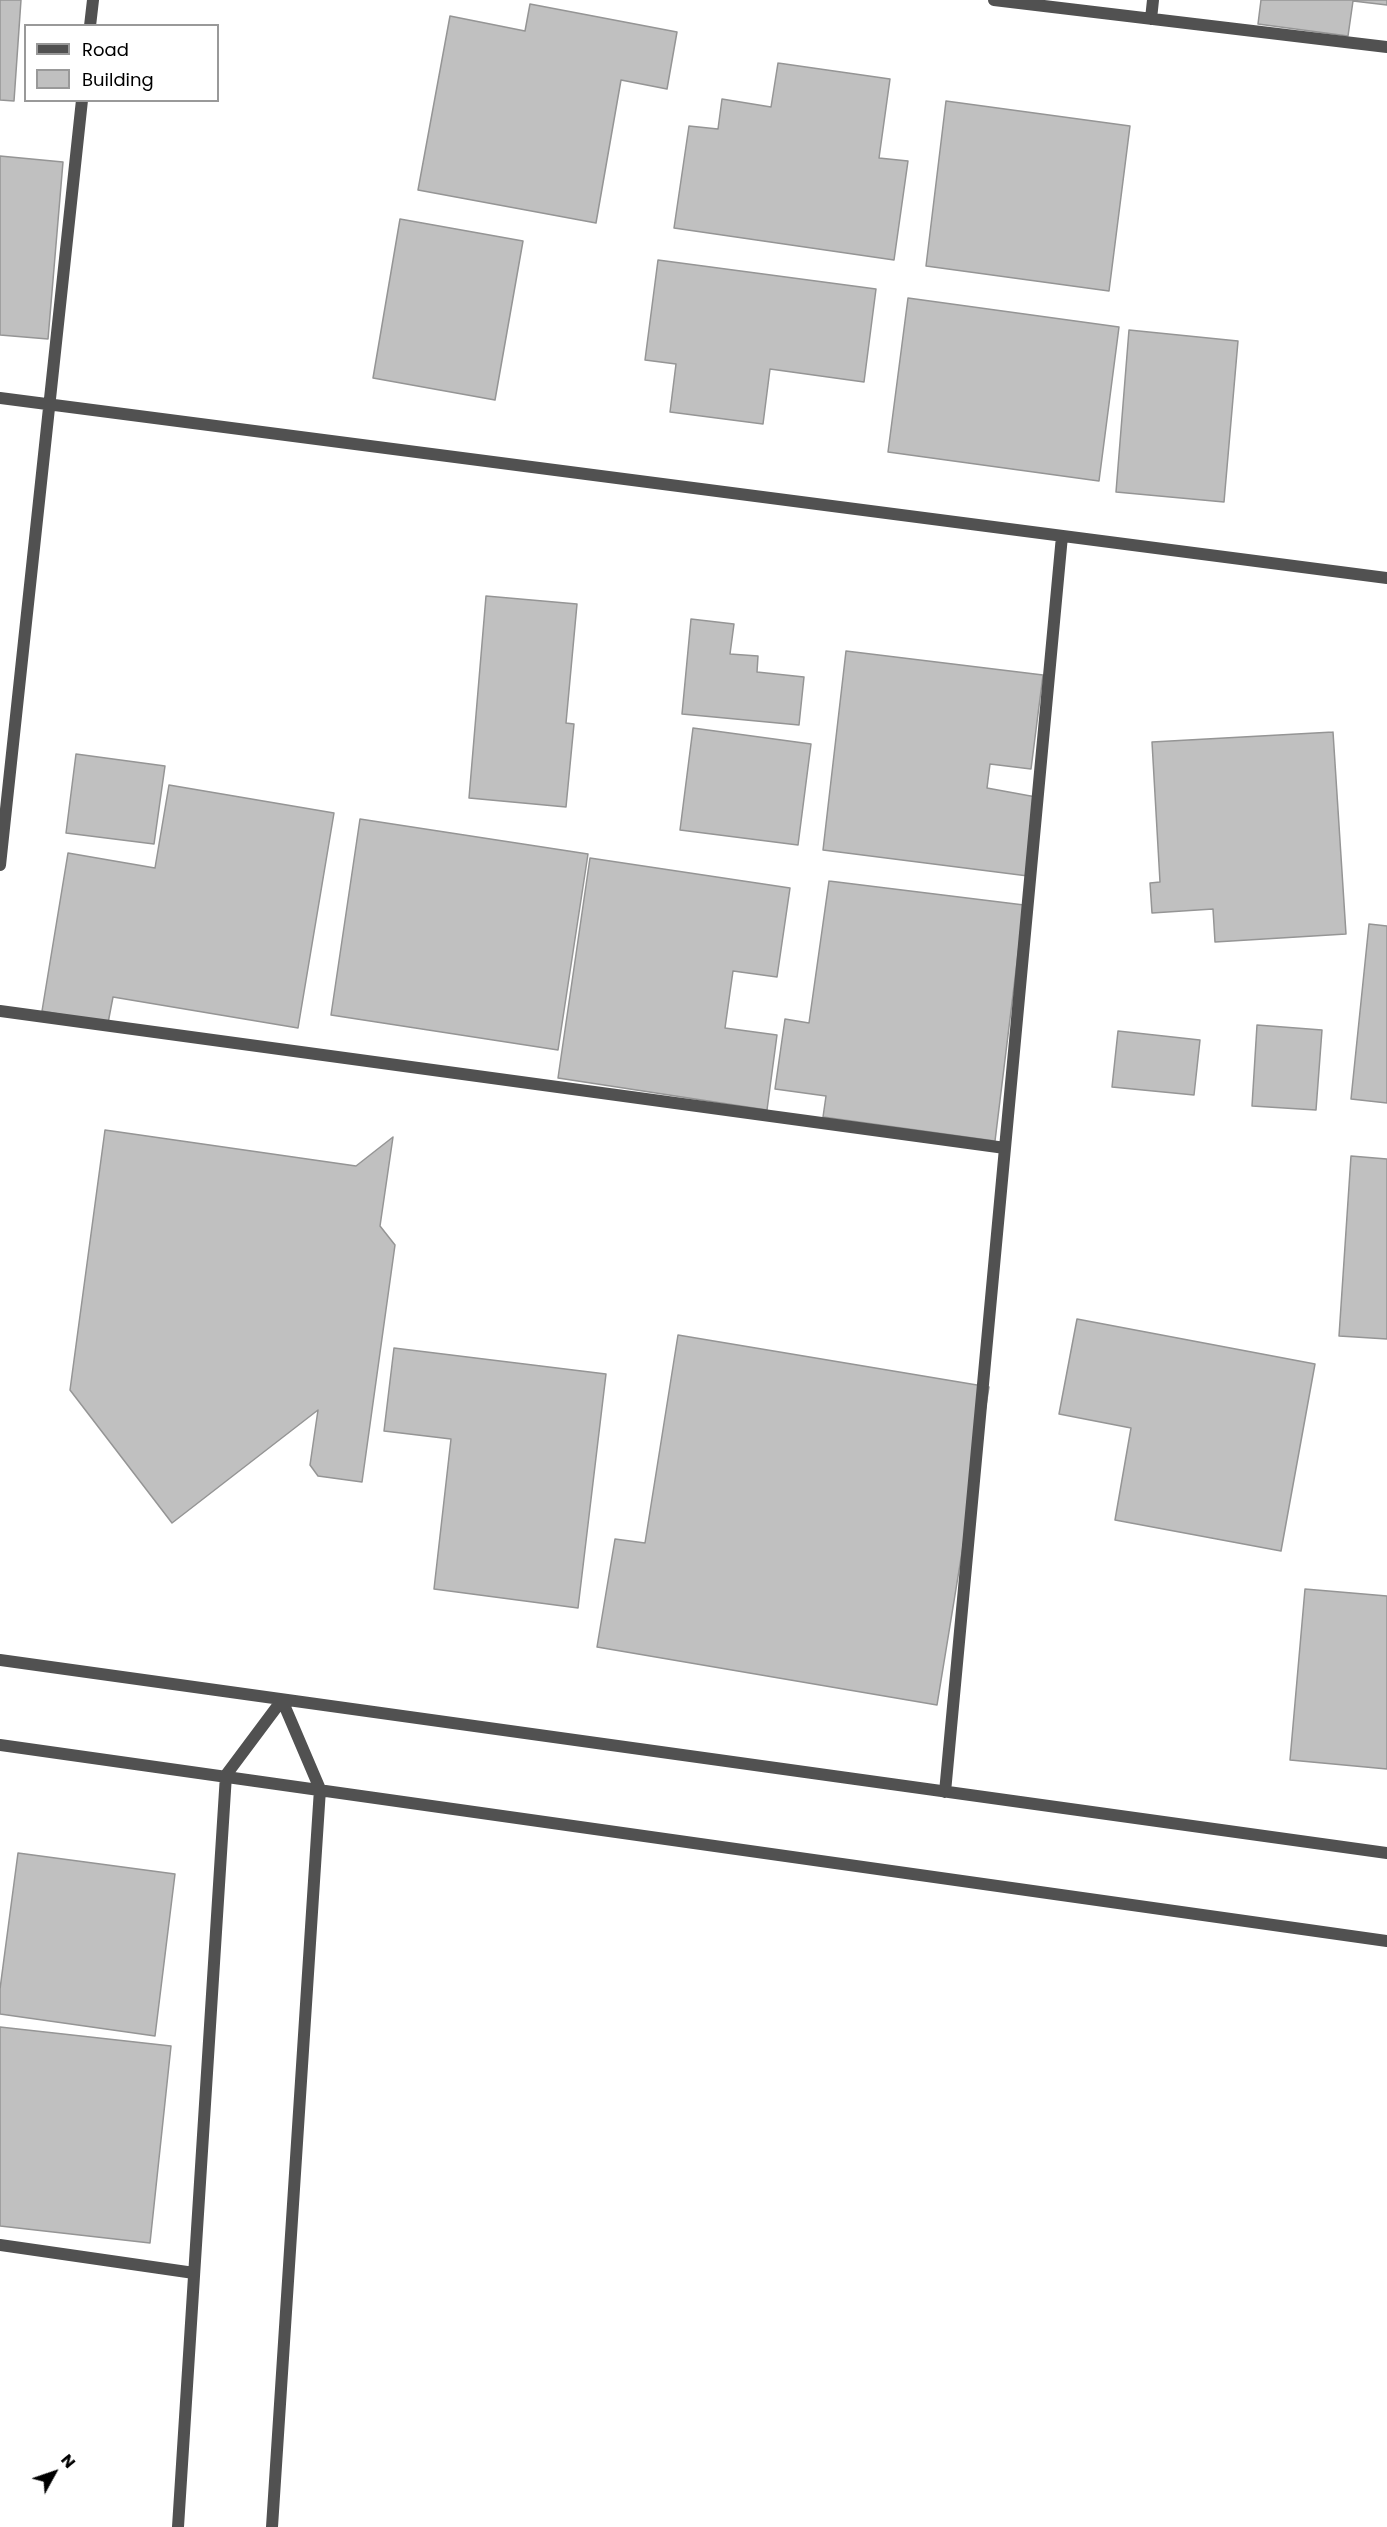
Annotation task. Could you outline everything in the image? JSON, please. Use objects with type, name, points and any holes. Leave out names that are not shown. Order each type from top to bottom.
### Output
[{"type":"street","points":[[90,24],[93,0]]},
{"type":"street","points":[[994,0],[1387,47]]},
{"type":"street","points":[[1151,19],[1153,0]]},
{"type":"street","points":[[0,865],[82,102]]},
{"type":"street","points":[[0,398],[1387,578]]},
{"type":"street","points":[[945,1792],[1062,536]]},
{"type":"street","points":[[0,1011],[1005,1148]]},
{"type":"street","points":[[0,1659],[1387,1853]]},
{"type":"street","points":[[178,2527],[226,1775],[282,1700]]},
{"type":"street","points":[[272,2527],[320,1789],[282,1700]]},
{"type":"street","points":[[0,1744],[1387,1941]]},
{"type":"street","points":[[0,2245],[194,2273]]},
{"type":"building","points":[[0,0],[21,0],[14,101],[0,100]]},
{"type":"building","points":[[1261,0],[1387,0],[1387,5],[1353,1],[1348,36],[1258,24]]},
{"type":"building","points":[[530,4],[677,32],[667,89],[621,80],[596,223],[418,190],[450,16],[525,31]]},
{"type":"building","points":[[778,63],[890,79],[879,158],[908,161],[894,260],[674,228],[689,126],[718,129],[722,99],[771,107]]},
{"type":"building","points":[[946,101],[1130,126],[1109,291],[926,266]]},
{"type":"building","points":[[0,156],[63,162],[48,339],[0,335]]},
{"type":"building","points":[[400,219],[523,241],[495,400],[373,378]]},
{"type":"building","points":[[658,260],[876,289],[864,382],[770,369],[763,424],[670,412],[676,364],[645,360]]},
{"type":"building","points":[[908,298],[1119,327],[1099,481],[888,452]]},
{"type":"building","points":[[1129,330],[1238,341],[1224,502],[1116,492]]},
{"type":"building","points":[[486,596],[577,604],[566,723],[574,724],[566,807],[469,798]]},
{"type":"building","points":[[691,619],[734,624],[730,654],[758,656],[757,672],[804,677],[799,725],[682,714]]},
{"type":"building","points":[[846,651],[1043,675],[1031,769],[990,764],[987,788],[1036,797],[1028,876],[823,850]]},
{"type":"building","points":[[693,728],[811,744],[798,845],[680,830]]},
{"type":"building","points":[[1333,732],[1346,934],[1215,942],[1213,909],[1152,913],[1150,883],[1160,882],[1152,742]]},
{"type":"building","points":[[76,754],[165,766],[154,844],[66,833]]},
{"type":"building","points":[[169,785],[334,813],[298,1028],[113,997],[108,1023],[42,1011],[68,853],[155,868]]},
{"type":"building","points":[[360,819],[588,854],[558,1050],[331,1015]]},
{"type":"building","points":[[590,858],[790,888],[777,977],[733,971],[725,1028],[777,1035],[767,1110],[558,1078]]},
{"type":"building","points":[[829,881],[1024,905],[995,1141],[823,1117],[826,1096],[775,1089],[785,1019],[809,1023]]},
{"type":"building","points":[[1369,924],[1387,926],[1387,1103],[1351,1099]]},
{"type":"building","points":[[1257,1025],[1322,1030],[1316,1110],[1252,1106]]},
{"type":"building","points":[[1118,1031],[1200,1040],[1194,1095],[1112,1087]]},
{"type":"building","points":[[105,1130],[356,1166],[393,1137],[380,1226],[395,1245],[362,1482],[318,1476],[310,1465],[318,1410],[172,1523],[70,1390]]},
{"type":"building","points":[[1351,1156],[1387,1159],[1387,1339],[1339,1336]]},
{"type":"building","points":[[1077,1319],[1315,1364],[1281,1551],[1115,1520],[1131,1428],[1059,1414]]},
{"type":"building","points":[[678,1335],[989,1387],[937,1705],[597,1647],[615,1539],[645,1543]]},
{"type":"building","points":[[394,1348],[606,1374],[578,1608],[434,1589],[451,1439],[384,1431]]},
{"type":"building","points":[[1305,1589],[1387,1596],[1387,1769],[1290,1760]]},
{"type":"building","points":[[18,1853],[175,1874],[155,2036],[0,2014],[0,1989]]},
{"type":"building","points":[[0,2027],[171,2046],[150,2243],[0,2226]]}]
